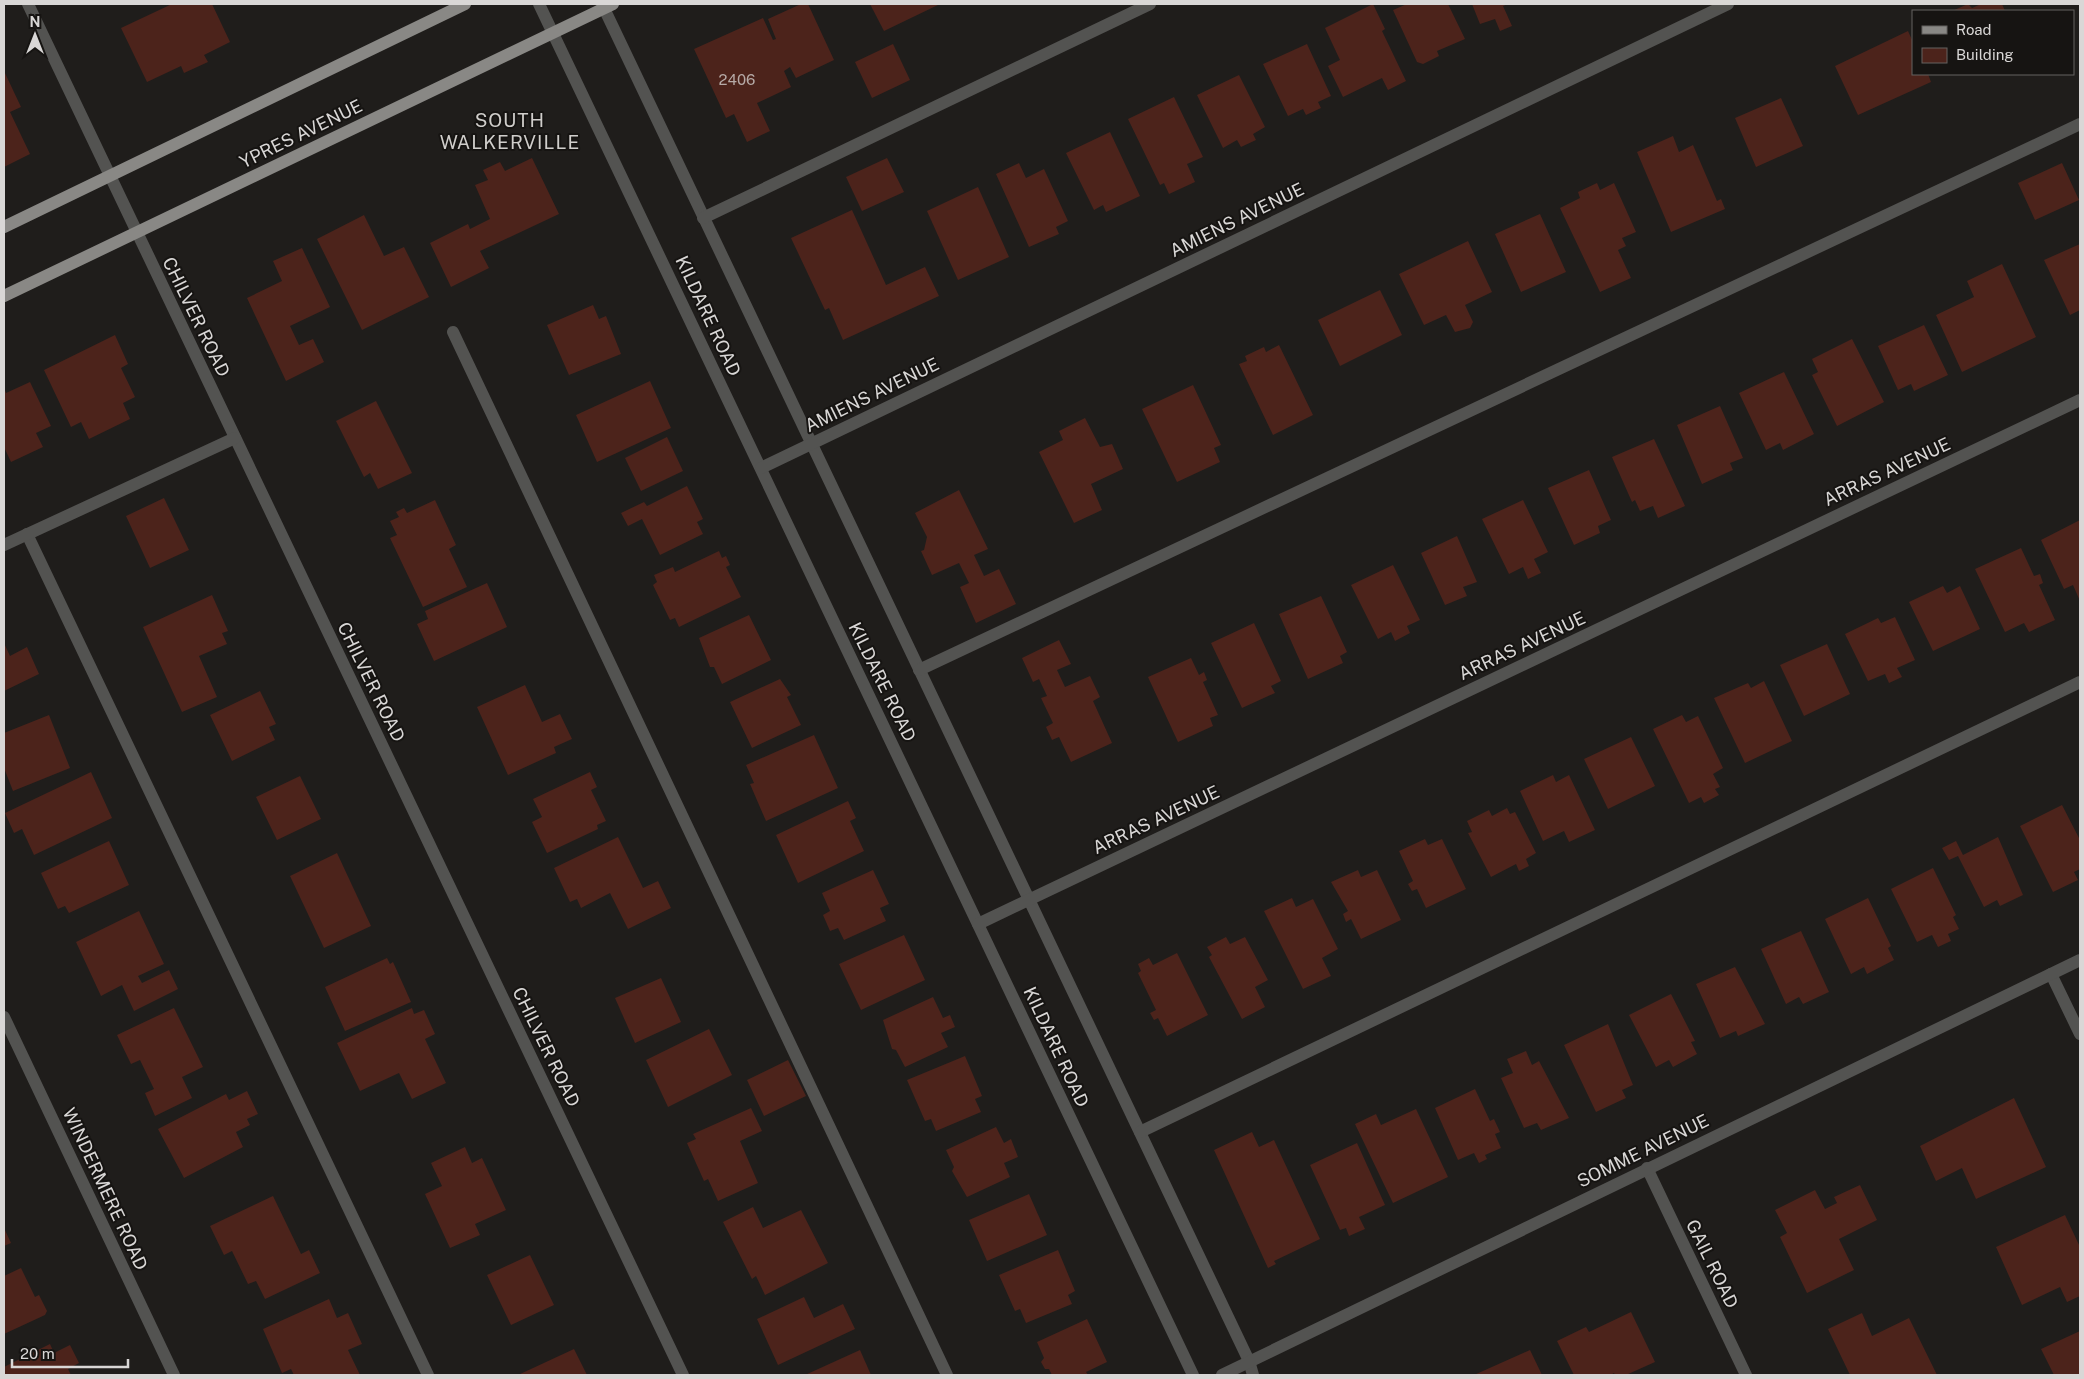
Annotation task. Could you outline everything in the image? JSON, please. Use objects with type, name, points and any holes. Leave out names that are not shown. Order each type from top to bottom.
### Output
[{"type":"main road","points":[[4,227],[109,174],[465,4]]},
{"type":"main road","name":"YPRES AVENUE","points":[[4,296],[553,33],[606,5]]},
{"type":"street","name":"CHILVER ROAD","points":[[28,4],[683,1375]]},
{"type":"street","name":"KILDARE ROAD","points":[[539,4],[1193,1375]]},
{"type":"street","points":[[703,218],[1150,4]]},
{"type":"street","name":"AMIENS AVENUE","points":[[761,468],[1728,4]]},
{"type":"street","points":[[606,5],[703,218],[1250,1361],[1253,1375]]},
{"type":"street","points":[[920,670],[2080,124]]},
{"type":"street","points":[[453,332],[947,1375]]},
{"type":"street","name":"ARRAS AVENUE","points":[[978,924],[2080,400]]},
{"type":"street","points":[[4,545],[235,438]]},
{"type":"street","points":[[26,534],[428,1375]]},
{"type":"street","points":[[1140,1132],[2080,682]]},
{"type":"street","name":"SOMME AVENUE","points":[[1222,1375],[2080,960]]},
{"type":"street","points":[[2052,974],[2080,1034]]},
{"type":"street","name":"WINDERMERE ROAD","points":[[4,1017],[174,1375]]},
{"type":"street","name":"GAIL ROAD","points":[[1647,1168],[1746,1375]]},
{"type":"building","points":[[172,4],[212,4],[230,42],[204,55],[208,62],[184,73],[181,66],[147,82],[121,28]]},
{"type":"building","points":[[801,4],[808,4],[834,60],[796,78],[790,67],[784,71],[791,87],[757,103],[770,131],[747,142],[734,114],[726,118],[694,49],[763,18],[773,40],[776,39],[768,19]]},
{"type":"building","points":[[870,4],[940,4],[884,31]]},
{"type":"building","points":[[1373,4],[1385,29],[1382,31],[1406,81],[1388,90],[1382,78],[1343,97],[1328,66],[1340,60],[1325,28]]},
{"type":"building","points":[[1407,4],[1448,4],[1465,39],[1437,51],[1439,56],[1423,64],[1417,62],[1393,10]]},
{"type":"building","points":[[1472,4],[1508,4],[1503,6],[1512,26],[1500,31],[1495,19],[1480,24]]},
{"type":"building","points":[[1968,4],[1972,8],[1981,4],[2002,4],[2005,10],[1954,10]]},
{"type":"building","points":[[1908,31],[1912,40],[1912,75],[1928,75],[1931,82],[1858,115],[1835,66]]},
{"type":"building","points":[[893,44],[910,80],[872,98],[855,62]]},
{"type":"building","points":[[1307,44],[1331,96],[1318,102],[1321,108],[1306,115],[1303,109],[1288,116],[1263,64]]},
{"type":"building","points":[[4,71],[21,107],[10,112],[30,154],[4,167]]},
{"type":"building","points":[[1239,75],[1265,127],[1253,134],[1256,140],[1241,147],[1237,140],[1223,148],[1197,95]]},
{"type":"building","points":[[1174,97],[1203,157],[1187,164],[1195,182],[1169,194],[1164,183],[1160,185],[1128,119]]},
{"type":"building","points":[[1781,98],[1803,146],[1756,167],[1735,118]]},
{"type":"building","points":[[1110,132],[1140,196],[1106,212],[1103,205],[1094,210],[1066,153]]},
{"type":"building","points":[[1673,136],[1679,152],[1693,145],[1717,201],[1721,199],[1725,209],[1671,232],[1637,152]]},
{"type":"building","points":[[532,158],[559,214],[480,251],[489,268],[451,287],[430,243],[468,224],[470,229],[490,219],[475,185],[488,180],[483,170],[500,162],[505,171]]},
{"type":"building","points":[[887,158],[904,192],[862,211],[846,177]]},
{"type":"building","points":[[1019,163],[1026,178],[1044,169],[1068,221],[1056,227],[1059,234],[1029,247],[996,174]]},
{"type":"building","points":[[2062,163],[2079,200],[2035,220],[2018,183]]},
{"type":"building","points":[[1597,183],[1600,190],[1614,183],[1636,232],[1622,238],[1626,246],[1618,250],[1631,278],[1600,292],[1560,208],[1580,198],[1578,192]]},
{"type":"building","points":[[978,187],[1009,257],[958,280],[927,211]]},
{"type":"building","points":[[852,210],[886,285],[925,267],[939,296],[843,340],[829,308],[825,310],[791,238]]},
{"type":"building","points":[[1540,214],[1566,272],[1521,292],[1495,234]]},
{"type":"building","points":[[364,215],[384,256],[404,247],[429,297],[362,330],[317,239]]},
{"type":"building","points":[[1468,241],[1492,292],[1465,305],[1473,322],[1470,328],[1455,332],[1446,315],[1424,325],[1399,274]]},
{"type":"building","points":[[2080,244],[2080,310],[2070,315],[2044,260]]},
{"type":"building","points":[[302,248],[330,307],[290,326],[299,345],[313,339],[324,362],[286,381],[247,298],[282,281],[273,261]]},
{"type":"building","points":[[2002,264],[2036,337],[1962,372],[1936,315],[1974,297],[1967,281]]},
{"type":"building","points":[[1380,290],[1402,335],[1340,366],[1318,320]]},
{"type":"building","points":[[593,305],[599,319],[606,316],[621,354],[569,375],[547,325]]},
{"type":"building","points":[[1924,325],[1948,375],[1914,391],[1911,384],[1898,390],[1878,346]]},
{"type":"building","points":[[115,335],[128,364],[121,368],[135,397],[123,403],[130,419],[89,439],[81,422],[71,427],[44,370]]},
{"type":"building","points":[[1852,339],[1884,402],[1837,426],[1812,375],[1818,372],[1812,359]]},
{"type":"building","points":[[1279,345],[1313,415],[1273,435],[1239,364],[1247,361],[1245,356],[1264,347],[1266,352]]},
{"type":"building","points":[[1784,372],[1814,434],[1783,450],[1780,443],[1766,450],[1739,393]]},
{"type":"building","points":[[650,381],[671,428],[597,462],[576,415]]},
{"type":"building","points":[[30,382],[51,426],[36,433],[43,447],[11,462],[4,447],[4,388],[6,393]]},
{"type":"building","points":[[1193,385],[1221,445],[1214,448],[1220,462],[1177,482],[1142,409]]},
{"type":"building","points":[[376,401],[412,473],[378,489],[370,473],[364,477],[336,421]]},
{"type":"building","points":[[1720,406],[1743,458],[1730,463],[1733,470],[1702,484],[1677,425]]},
{"type":"building","points":[[1085,418],[1100,447],[1112,444],[1123,469],[1091,484],[1102,510],[1074,523],[1039,452],[1063,440],[1059,431]]},
{"type":"building","points":[[667,437],[683,471],[641,491],[625,458]]},
{"type":"building","points":[[1654,439],[1685,506],[1658,518],[1653,506],[1640,511],[1635,500],[1632,502],[1612,457]]},
{"type":"building","points":[[1589,470],[1611,520],[1598,526],[1600,533],[1574,545],[1548,488]]},
{"type":"building","points":[[687,486],[703,519],[697,522],[703,534],[660,555],[642,519],[628,526],[621,513],[644,502],[647,506]]},
{"type":"building","points":[[959,490],[988,549],[974,555],[984,576],[999,569],[1016,604],[976,623],[960,587],[969,583],[959,563],[932,575],[921,551],[924,550],[927,537],[915,513]]},
{"type":"building","points":[[164,498],[189,550],[150,568],[126,516]]},
{"type":"building","points":[[435,500],[456,545],[449,549],[467,587],[423,607],[390,538],[397,535],[390,521],[399,517],[396,512],[404,508],[407,513]]},
{"type":"building","points":[[1523,500],[1548,552],[1534,559],[1541,573],[1528,579],[1523,567],[1509,574],[1482,519]]},
{"type":"building","points":[[2080,520],[2080,601],[2073,585],[2064,589],[2041,540]]},
{"type":"building","points":[[1457,536],[1477,582],[1463,587],[1467,596],[1445,605],[1421,553]]},
{"type":"building","points":[[2021,548],[2034,576],[2040,574],[2043,583],[2039,585],[2055,620],[2029,632],[2024,623],[2005,632],[1975,569]]},
{"type":"building","points":[[719,551],[722,558],[726,556],[730,565],[726,567],[741,597],[679,627],[675,618],[670,620],[653,585],[657,582],[654,575],[673,567],[675,572]]},
{"type":"building","points":[[1393,565],[1420,620],[1407,626],[1410,633],[1395,641],[1391,632],[1378,639],[1351,585]]},
{"type":"building","points":[[487,583],[507,627],[434,661],[417,624],[428,619],[425,611]]},
{"type":"building","points":[[1943,586],[1947,593],[1960,586],[1980,629],[1933,651],[1909,602]]},
{"type":"building","points":[[212,595],[228,631],[222,633],[227,644],[199,656],[217,697],[182,712],[143,627]]},
{"type":"building","points":[[1321,596],[1347,652],[1340,656],[1343,663],[1308,679],[1279,614]]},
{"type":"building","points":[[749,615],[771,660],[722,684],[714,667],[710,667],[699,638]]},
{"type":"building","points":[[1895,617],[1915,660],[1897,668],[1902,677],[1889,683],[1885,674],[1868,681],[1845,634],[1878,618],[1881,623]]},
{"type":"building","points":[[1254,623],[1281,681],[1271,686],[1275,693],[1242,708],[1211,643]]},
{"type":"building","points":[[1059,640],[1071,664],[1057,670],[1065,687],[1090,676],[1100,697],[1093,701],[1112,743],[1071,762],[1059,737],[1052,740],[1046,727],[1053,723],[1041,698],[1047,696],[1039,679],[1033,682],[1022,658]]},
{"type":"building","points":[[4,643],[10,656],[27,647],[39,674],[4,691]]},
{"type":"building","points":[[1827,644],[1850,694],[1804,716],[1780,665]]},
{"type":"building","points":[[1191,658],[1199,675],[1204,672],[1207,680],[1203,682],[1218,715],[1210,718],[1213,726],[1178,742],[1148,677]]},
{"type":"building","points":[[780,679],[791,695],[787,697],[801,725],[752,748],[730,702]]},
{"type":"building","points":[[1764,681],[1792,741],[1745,763],[1714,698],[1748,683],[1751,688]]},
{"type":"building","points":[[525,685],[542,722],[560,714],[572,739],[554,747],[556,753],[508,775],[477,707]]},
{"type":"building","points":[[260,691],[276,724],[269,727],[275,740],[232,761],[210,715]]},
{"type":"building","points":[[49,715],[70,768],[13,791],[4,768],[4,733]]},
{"type":"building","points":[[1682,715],[1686,722],[1698,716],[1723,768],[1713,774],[1720,787],[1715,789],[1719,795],[1704,803],[1701,797],[1689,803],[1653,729]]},
{"type":"building","points":[[814,735],[838,788],[766,821],[750,784],[754,783],[746,765]]},
{"type":"building","points":[[1631,737],[1655,786],[1608,809],[1584,759]]},
{"type":"building","points":[[91,772],[112,818],[34,855],[22,829],[14,833],[5,813]]},
{"type":"building","points":[[590,772],[597,787],[591,790],[606,821],[597,825],[598,829],[547,853],[532,822],[542,817],[533,799]]},
{"type":"building","points":[[1553,775],[1556,782],[1569,775],[1595,830],[1569,842],[1564,831],[1543,841],[1520,791]]},
{"type":"building","points":[[300,776],[321,819],[277,840],[256,797]]},
{"type":"building","points":[[848,801],[856,818],[850,821],[864,851],[798,883],[776,835]]},
{"type":"building","points":[[2062,805],[2080,840],[2080,869],[2074,872],[2078,880],[2053,892],[2020,826]]},
{"type":"building","points":[[1507,808],[1510,814],[1515,812],[1536,853],[1526,859],[1529,866],[1519,871],[1516,864],[1491,877],[1468,833],[1472,832],[1467,821],[1489,810],[1492,816]]},
{"type":"building","points":[[618,837],[643,888],[658,881],[671,908],[628,929],[610,893],[581,908],[577,899],[570,902],[554,868]]},
{"type":"building","points":[[1998,837],[2023,895],[2000,906],[1997,900],[1984,907],[1958,856],[1949,860],[1942,848],[1956,841],[1963,855]]},
{"type":"building","points":[[1425,839],[1428,845],[1442,839],[1466,889],[1426,908],[1417,889],[1412,891],[1408,884],[1413,881],[1399,851]]},
{"type":"building","points":[[109,841],[129,885],[69,913],[65,906],[58,909],[41,873]]},
{"type":"building","points":[[337,853],[371,926],[324,948],[290,876]]},
{"type":"building","points":[[1933,868],[1956,915],[1953,917],[1959,929],[1948,934],[1951,941],[1938,947],[1932,935],[1917,942],[1891,889]]},
{"type":"building","points":[[873,870],[889,904],[880,908],[886,921],[844,940],[838,928],[830,931],[823,915],[830,911],[822,893]]},
{"type":"building","points":[[1358,870],[1361,877],[1377,870],[1401,920],[1361,939],[1351,919],[1346,922],[1343,914],[1348,911],[1331,882]]},
{"type":"building","points":[[1292,898],[1296,907],[1313,899],[1338,949],[1322,958],[1331,976],[1303,989],[1264,911]]},
{"type":"building","points":[[1868,898],[1891,946],[1888,948],[1894,960],[1867,974],[1864,967],[1851,974],[1825,919]]},
{"type":"building","points":[[139,911],[164,964],[138,976],[142,983],[169,970],[178,989],[134,1011],[122,985],[101,996],[76,942]]},
{"type":"building","points":[[1801,931],[1829,992],[1803,1004],[1799,997],[1786,1004],[1761,949]]},
{"type":"building","points":[[904,935],[925,980],[861,1010],[839,964]]},
{"type":"building","points":[[1226,937],[1230,944],[1245,937],[1268,980],[1255,987],[1265,1007],[1242,1019],[1209,957],[1212,955],[1207,947]]},
{"type":"building","points":[[1177,953],[1208,1015],[1167,1036],[1158,1018],[1154,1020],[1150,1013],[1156,1010],[1138,973],[1141,971],[1138,964],[1149,958],[1153,965]]},
{"type":"building","points":[[387,958],[390,964],[393,962],[411,1002],[345,1031],[325,987]]},
{"type":"building","points":[[1735,967],[1765,1024],[1738,1036],[1736,1031],[1720,1038],[1696,984]]},
{"type":"building","points":[[661,978],[681,1022],[635,1043],[615,998]]},
{"type":"building","points":[[1671,994],[1695,1041],[1691,1042],[1697,1054],[1673,1067],[1669,1060],[1656,1067],[1629,1015]]},
{"type":"building","points":[[933,997],[943,1018],[950,1015],[955,1027],[941,1033],[948,1047],[905,1067],[896,1050],[892,1049],[883,1020]]},
{"type":"building","points":[[174,1008],[203,1067],[182,1077],[192,1098],[155,1116],[145,1093],[154,1089],[140,1060],[131,1064],[117,1035]]},
{"type":"building","points":[[412,1008],[414,1014],[424,1010],[435,1034],[425,1039],[446,1083],[412,1099],[399,1073],[360,1091],[337,1043]]},
{"type":"building","points":[[1608,1024],[1633,1085],[1622,1090],[1626,1098],[1596,1112],[1564,1045]]},
{"type":"building","points":[[709,1029],[732,1075],[668,1107],[646,1060]]},
{"type":"building","points":[[1526,1051],[1532,1065],[1539,1061],[1569,1118],[1541,1130],[1537,1123],[1524,1128],[1501,1078],[1513,1073],[1507,1059]]},
{"type":"building","points":[[965,1056],[982,1096],[975,1099],[981,1112],[936,1131],[931,1119],[925,1121],[907,1080]]},
{"type":"building","points":[[788,1060],[806,1096],[764,1116],[747,1080]]},
{"type":"building","points":[[1475,1089],[1490,1121],[1494,1119],[1500,1132],[1495,1134],[1501,1148],[1485,1155],[1487,1159],[1479,1163],[1474,1153],[1458,1160],[1435,1108]]},
{"type":"building","points":[[247,1091],[258,1114],[247,1119],[250,1125],[236,1132],[243,1147],[184,1178],[158,1129],[226,1094],[229,1100]]},
{"type":"building","points":[[2014,1098],[2046,1167],[1976,1199],[1962,1168],[1936,1181],[1920,1146]]},
{"type":"building","points":[[751,1108],[762,1131],[740,1141],[758,1183],[718,1201],[708,1179],[704,1181],[687,1143],[696,1139],[693,1134]]},
{"type":"building","points":[[1416,1109],[1448,1177],[1393,1203],[1355,1124],[1376,1114],[1381,1125]]},
{"type":"building","points":[[996,1127],[1004,1143],[1011,1139],[1018,1157],[1004,1163],[1010,1177],[967,1197],[952,1171],[954,1167],[946,1150]]},
{"type":"building","points":[[1252,1132],[1259,1147],[1274,1140],[1320,1239],[1274,1261],[1276,1264],[1268,1268],[1214,1150]]},
{"type":"building","points":[[1357,1143],[1385,1205],[1359,1217],[1365,1229],[1349,1236],[1346,1228],[1340,1230],[1310,1165]]},
{"type":"building","points":[[465,1147],[472,1163],[482,1158],[506,1210],[475,1224],[480,1235],[450,1248],[425,1194],[442,1186],[431,1163]]},
{"type":"building","points":[[1860,1185],[1877,1220],[1839,1239],[1854,1270],[1807,1293],[1780,1237],[1787,1233],[1775,1210],[1815,1190],[1825,1209],[1837,1203],[1834,1197]]},
{"type":"building","points":[[1029,1194],[1047,1235],[987,1261],[969,1220]]},
{"type":"building","points":[[273,1196],[301,1254],[309,1250],[320,1273],[265,1299],[256,1281],[248,1284],[232,1251],[224,1255],[210,1226]]},
{"type":"building","points":[[753,1207],[763,1228],[801,1210],[828,1263],[765,1295],[756,1276],[752,1279],[723,1222]]},
{"type":"building","points":[[2065,1215],[2080,1247],[2080,1296],[2067,1302],[2060,1287],[2022,1305],[1996,1247]]},
{"type":"building","points":[[4,1228],[11,1243],[4,1246]]},
{"type":"building","points":[[1058,1250],[1075,1291],[1068,1295],[1072,1304],[1026,1323],[1020,1309],[1015,1311],[999,1275]]},
{"type":"building","points":[[530,1255],[554,1305],[511,1325],[487,1275]]},
{"type":"building","points":[[21,1268],[35,1297],[39,1295],[47,1311],[45,1315],[4,1334],[4,1276]]},
{"type":"building","points":[[804,1297],[814,1318],[843,1304],[855,1329],[778,1365],[757,1319]]},
{"type":"building","points":[[329,1299],[337,1318],[348,1313],[362,1344],[348,1350],[360,1375],[294,1375],[291,1369],[282,1373],[263,1329]]},
{"type":"building","points":[[1631,1312],[1655,1362],[1626,1375],[1615,1375],[1614,1373],[1611,1375],[1574,1375],[1557,1341],[1586,1327],[1589,1332]]},
{"type":"building","points":[[1862,1313],[1872,1336],[1909,1318],[1937,1375],[1850,1375],[1828,1329]]},
{"type":"building","points":[[1087,1319],[1107,1362],[1086,1372],[1088,1375],[1052,1375],[1049,1369],[1045,1369],[1041,1362],[1044,1358],[1037,1342]]},
{"type":"building","points":[[2080,1331],[2080,1375],[2054,1375],[2041,1349]]},
{"type":"building","points":[[50,1344],[54,1353],[70,1345],[79,1363],[68,1369],[71,1375],[4,1375],[4,1367]]},
{"type":"building","points":[[574,1349],[587,1375],[518,1375]]},
{"type":"building","points":[[860,1350],[871,1375],[805,1375]]},
{"type":"building","points":[[1530,1350],[1542,1375],[1474,1375]]},
{"type":"district","name":"SOUTH WALKERVILLE","points":[[510,131]]}]
